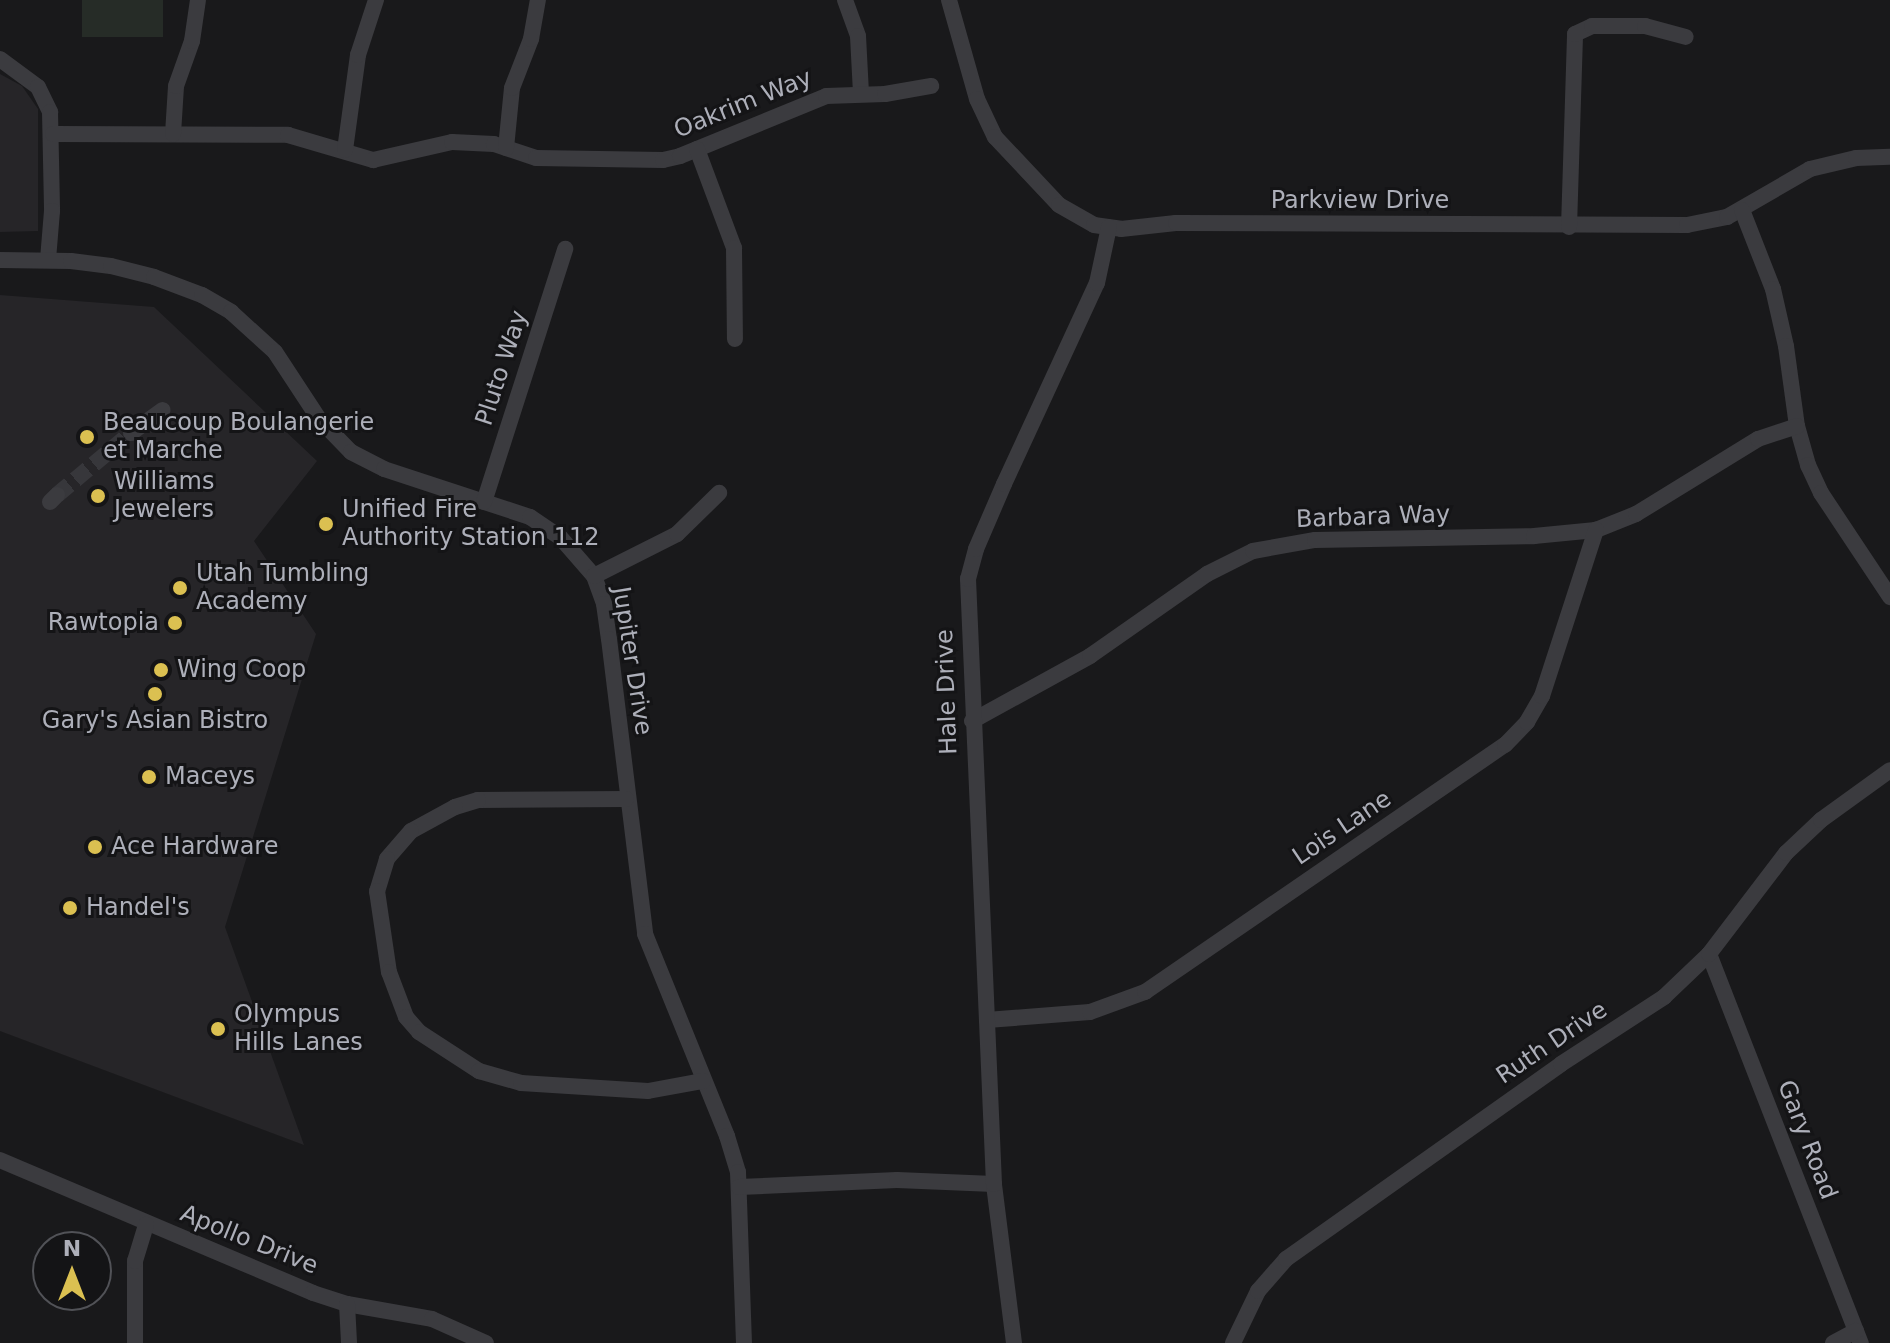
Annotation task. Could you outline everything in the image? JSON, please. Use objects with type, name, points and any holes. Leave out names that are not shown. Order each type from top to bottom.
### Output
[{"type":"street","points":[[173,134],[176,86],[192,41],[198,0]]},
{"type":"street","points":[[345,150],[358,55],[376,0]]},
{"type":"street","points":[[506,148],[512,88],[531,39],[538,0]]},
{"type":"street","points":[[845,0],[858,36],[861,94]]},
{"type":"street","name":"Parkview Drive","points":[[949,0],[977,99],[995,137],[1059,205],[1082,220],[1109,227],[1176,223],[1569,227],[1687,225],[1712,222],[1742,210],[1810,169],[1856,158],[1890,157]]},
{"type":"street","points":[[1569,227],[1575,34],[1592,26],[1645,26],[1686,37]]},
{"type":"street","points":[[0,59],[31,80],[44,94],[53,134],[48,260]]},
{"type":"street","name":"Oakrim Way","points":[[53,134],[288,135],[381,160],[443,143],[483,142],[529,157],[668,159],[810,100],[835,94],[931,86]]},
{"type":"street","points":[[697,149],[734,248],[735,339]]},
{"type":"street","points":[[1742,210],[1780,317],[1797,426],[1814,480],[1890,597]]},
{"type":"street","name":"Hale Drive","points":[[1014,1343],[994,1184],[967,594],[971,564],[1097,283],[1109,227]]},
{"type":"street","name":"Pluto Way","points":[[484,502],[565,249]]},
{"type":"street","name":"Jupiter Drive","points":[[0,260],[48,260],[131,271],[202,295],[231,312],[275,352],[319,419],[351,452],[384,469],[545,526],[560,537],[594,576],[604,604],[609,639],[626,799],[645,934],[734,1156],[739,1187],[744,1343]]},
{"type":"street","points":[[131,433],[163,410]]},
{"type":"street","name":"Barbara Way","points":[[972,721],[1090,656],[1207,574],[1253,551],[1315,540],[1534,536],[1596,530],[1636,514],[1758,439],[1797,426]]},
{"type":"street","points":[[594,576],[677,534],[719,493]]},
{"type":"street","name":"Lois Lane","points":[[987,1020],[1090,1012],[1145,992],[1505,745],[1527,722],[1542,696],[1596,530]]},
{"type":"street","name":"Ruth Drive","points":[[1233,1343],[1258,1291],[1303,1245],[1561,1064],[1645,1012],[1682,983],[1709,954],[1786,853],[1821,820],[1890,770]]},
{"type":"street","points":[[626,799],[478,800],[455,807],[411,831],[387,859],[377,891],[389,972],[406,1017],[419,1032],[454,1058],[490,1075],[521,1083],[648,1091],[703,1081]]},
{"type":"street","name":"Gary Road","points":[[1709,954],[1858,1337]]},
{"type":"street","name":"Apollo Drive","points":[[0,1160],[146,1225],[347,1304],[432,1319],[486,1343]]},
{"type":"street","points":[[739,1187],[897,1180],[994,1184]]},
{"type":"street","points":[[135,1343],[135,1261],[146,1225]]},
{"type":"street","points":[[347,1304],[349,1343]]},
{"type":"street","points":[[1833,1343],[1858,1337]]},
{"type":"shaded area","points":[[82,0],[163,0],[163,37],[82,37]]},
{"type":"shaded area","points":[[0,74],[22,86],[38,109],[38,231],[0,232]]},
{"type":"shaded area","points":[[0,295],[154,307],[317,461],[254,541],[316,634],[225,927],[304,1145],[0,1031]]},
{"type":"tunnel","points":[[57,495],[131,433]]},
{"type":"place","name":"Beaucoup Boulangerie et Marche","points":[[87,437]]},
{"type":"place","name":"Williams Jewelers","points":[[98,496]]},
{"type":"place","name":"Unified Fire Authority Station 112","points":[[326,524]]},
{"type":"place","name":"Utah Tumbling Academy","points":[[180,588]]},
{"type":"place","name":"Rawtopia","points":[[175,623]]},
{"type":"place","name":"Wing Coop","points":[[161,670]]},
{"type":"place","name":"Gary's Asian Bistro","points":[[155,694]]},
{"type":"place","name":"Maceys","points":[[149,777]]},
{"type":"place","name":"Ace Hardware","points":[[95,847]]},
{"type":"place","name":"Handel's","points":[[70,908]]},
{"type":"place","name":"Olympus Hills Lanes","points":[[218,1029]]}]
